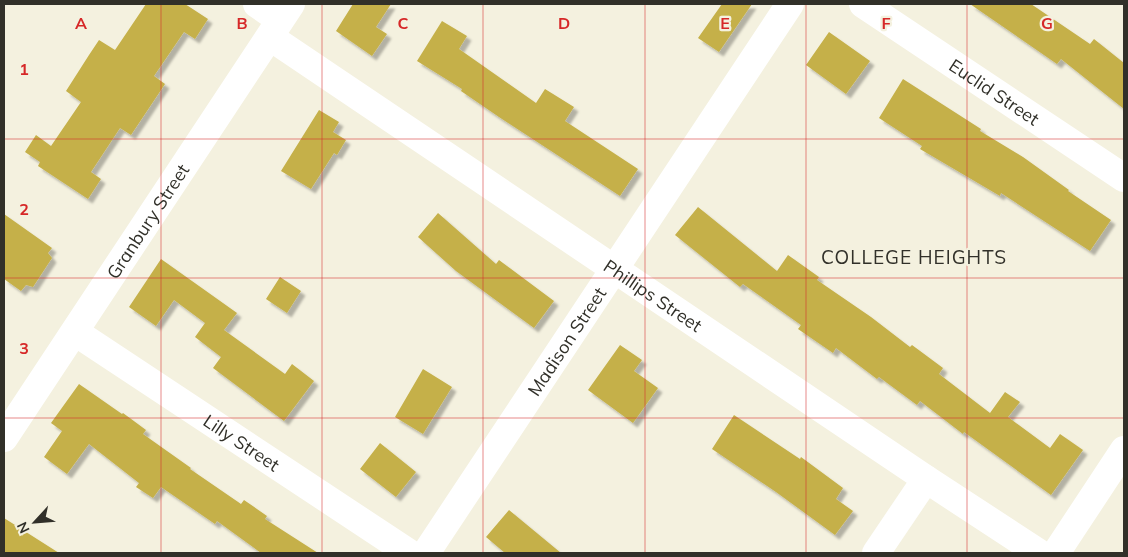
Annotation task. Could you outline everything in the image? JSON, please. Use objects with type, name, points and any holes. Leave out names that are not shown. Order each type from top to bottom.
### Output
[{"type":"street","name":"Phillips Street","points":[[257,4],[614,268],[926,480],[1039,553]]},
{"type":"street","name":"Madison Street","points":[[426,553],[790,4]]},
{"type":"street","name":"Euclid Street","points":[[863,4],[1124,178]]},
{"type":"street","name":"Granbury Street","points":[[4,438],[280,20]]},
{"type":"street","name":"Lilly Street","points":[[74,332],[410,553]]},
{"type":"street","points":[[1056,553],[1124,450]]},
{"type":"street","points":[[876,553],[926,480]]},
{"type":"building","points":[[146,4],[185,4],[208,19],[195,39],[184,32],[154,76],[165,84],[131,135],[120,128],[91,172],[101,179],[88,199],[38,166],[40,162],[25,152],[36,135],[51,146],[81,102],[66,91],[99,40],[115,50]]},
{"type":"building","points":[[353,4],[391,4],[376,27],[387,34],[372,56],[336,31]]},
{"type":"building","points":[[722,4],[752,4],[719,52],[698,38]]},
{"type":"building","points":[[970,4],[1031,4],[1090,44],[1094,39],[1124,63],[1124,109],[1061,59],[1057,64]]},
{"type":"building","points":[[442,21],[467,36],[459,49],[536,103],[545,89],[574,107],[565,121],[638,169],[620,196],[499,117],[461,91],[462,89],[417,61]]},
{"type":"building","points":[[829,32],[870,61],[846,94],[806,65]]},
{"type":"building","points":[[903,79],[981,129],[980,131],[1023,157],[1111,220],[1090,251],[1001,193],[1000,196],[920,149],[922,146],[879,118]]},
{"type":"building","points":[[319,110],[339,122],[333,132],[346,140],[337,155],[334,153],[311,189],[281,171]]},
{"type":"building","points":[[698,207],[777,271],[788,255],[819,277],[817,280],[871,317],[910,347],[912,345],[943,368],[939,374],[990,413],[1005,392],[1020,402],[1008,417],[1050,448],[1060,434],[1083,450],[1051,495],[964,432],[963,434],[920,401],[917,405],[879,377],[877,379],[836,348],[833,353],[798,329],[801,325],[743,284],[740,287],[675,235]]},
{"type":"building","points":[[438,213],[496,264],[499,260],[554,301],[534,328],[456,271],[418,237]]},
{"type":"building","points":[[4,214],[52,248],[48,253],[52,258],[33,287],[26,285],[21,291],[4,279]]},
{"type":"building","points":[[161,259],[237,313],[224,330],[285,374],[292,364],[314,381],[284,421],[213,368],[221,357],[195,337],[205,323],[174,300],[156,326],[129,307]]},
{"type":"building","points":[[280,277],[301,291],[287,313],[266,299]]},
{"type":"building","points":[[620,345],[642,360],[634,371],[658,388],[633,423],[588,390]]},
{"type":"building","points":[[423,369],[452,387],[423,434],[395,417]]},
{"type":"building","points":[[79,384],[146,430],[143,434],[190,469],[241,504],[244,500],[267,516],[265,519],[318,553],[261,553],[217,521],[215,524],[161,487],[153,498],[136,487],[139,483],[89,444],[67,474],[44,457],[62,431],[51,423]]},
{"type":"building","points":[[734,415],[800,459],[801,457],[843,488],[836,499],[853,511],[835,535],[712,449]]},
{"type":"building","points":[[380,443],[416,472],[396,497],[360,469]]},
{"type":"building","points":[[509,510],[561,553],[505,553],[486,537]]},
{"type":"building","points":[[4,518],[59,553],[4,553]]},
{"type":"district","name":"COLLEGE HEIGHTS","points":[[914,257]]}]
